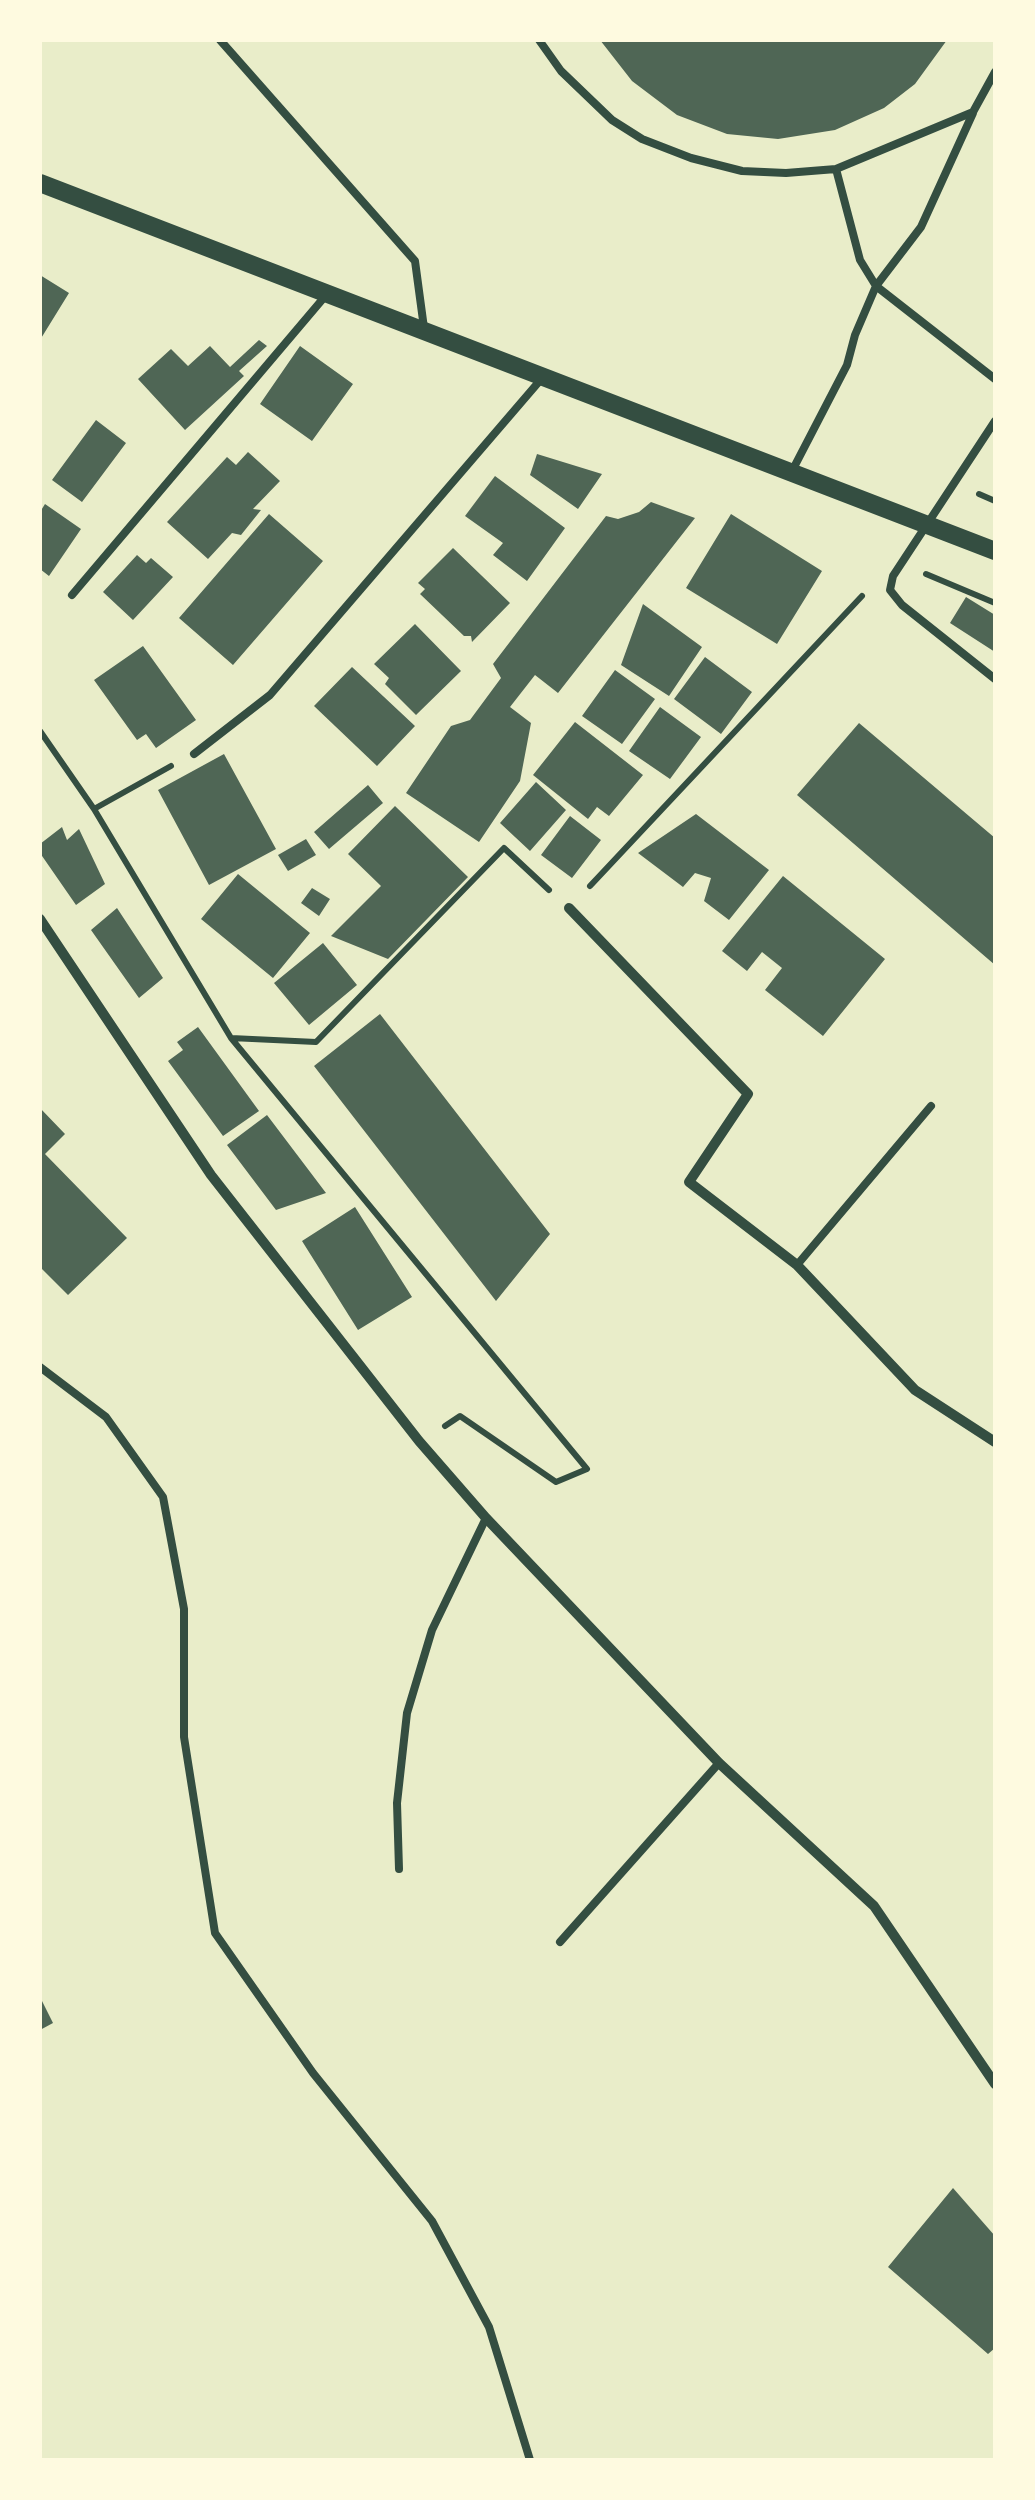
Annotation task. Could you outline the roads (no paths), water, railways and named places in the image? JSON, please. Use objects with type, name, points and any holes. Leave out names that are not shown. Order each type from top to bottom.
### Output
[{"type":"street","points":[[40,183],[995,551]]},
{"type":"street","points":[[570,908],[748,1094],[689,1182],[797,1265],[915,1390],[995,1442]]},
{"type":"street","points":[[40,919],[211,1175],[419,1442],[719,1763],[874,1906],[995,2084]]},
{"type":"lane","points":[[220,40],[415,262],[424,332]]},
{"type":"lane","points":[[539,40],[561,71],[612,120],[642,139],[691,158],[742,171],[836,169],[973,112]]},
{"type":"lane","points":[[791,473],[847,365],[854,334],[876,286],[921,227],[995,72]]},
{"type":"lane","points":[[836,169],[860,260],[876,286],[995,379]]},
{"type":"lane","points":[[72,595],[327,294]]},
{"type":"lane","points":[[194,754],[270,695],[544,376]]},
{"type":"lane","points":[[995,421],[893,576],[890,590],[902,605],[995,680]]},
{"type":"lane","points":[[797,1265],[932,1106]]},
{"type":"lane","points":[[40,1367],[106,1417],[163,1496],[184,1609],[184,1737],[215,1933],[314,2072],[432,2221],[489,2327],[530,2460]]},
{"type":"lane","points":[[399,1869],[397,1803],[407,1713],[432,1630],[486,1518]]},
{"type":"lane","points":[[560,1942],[719,1763]]}]
